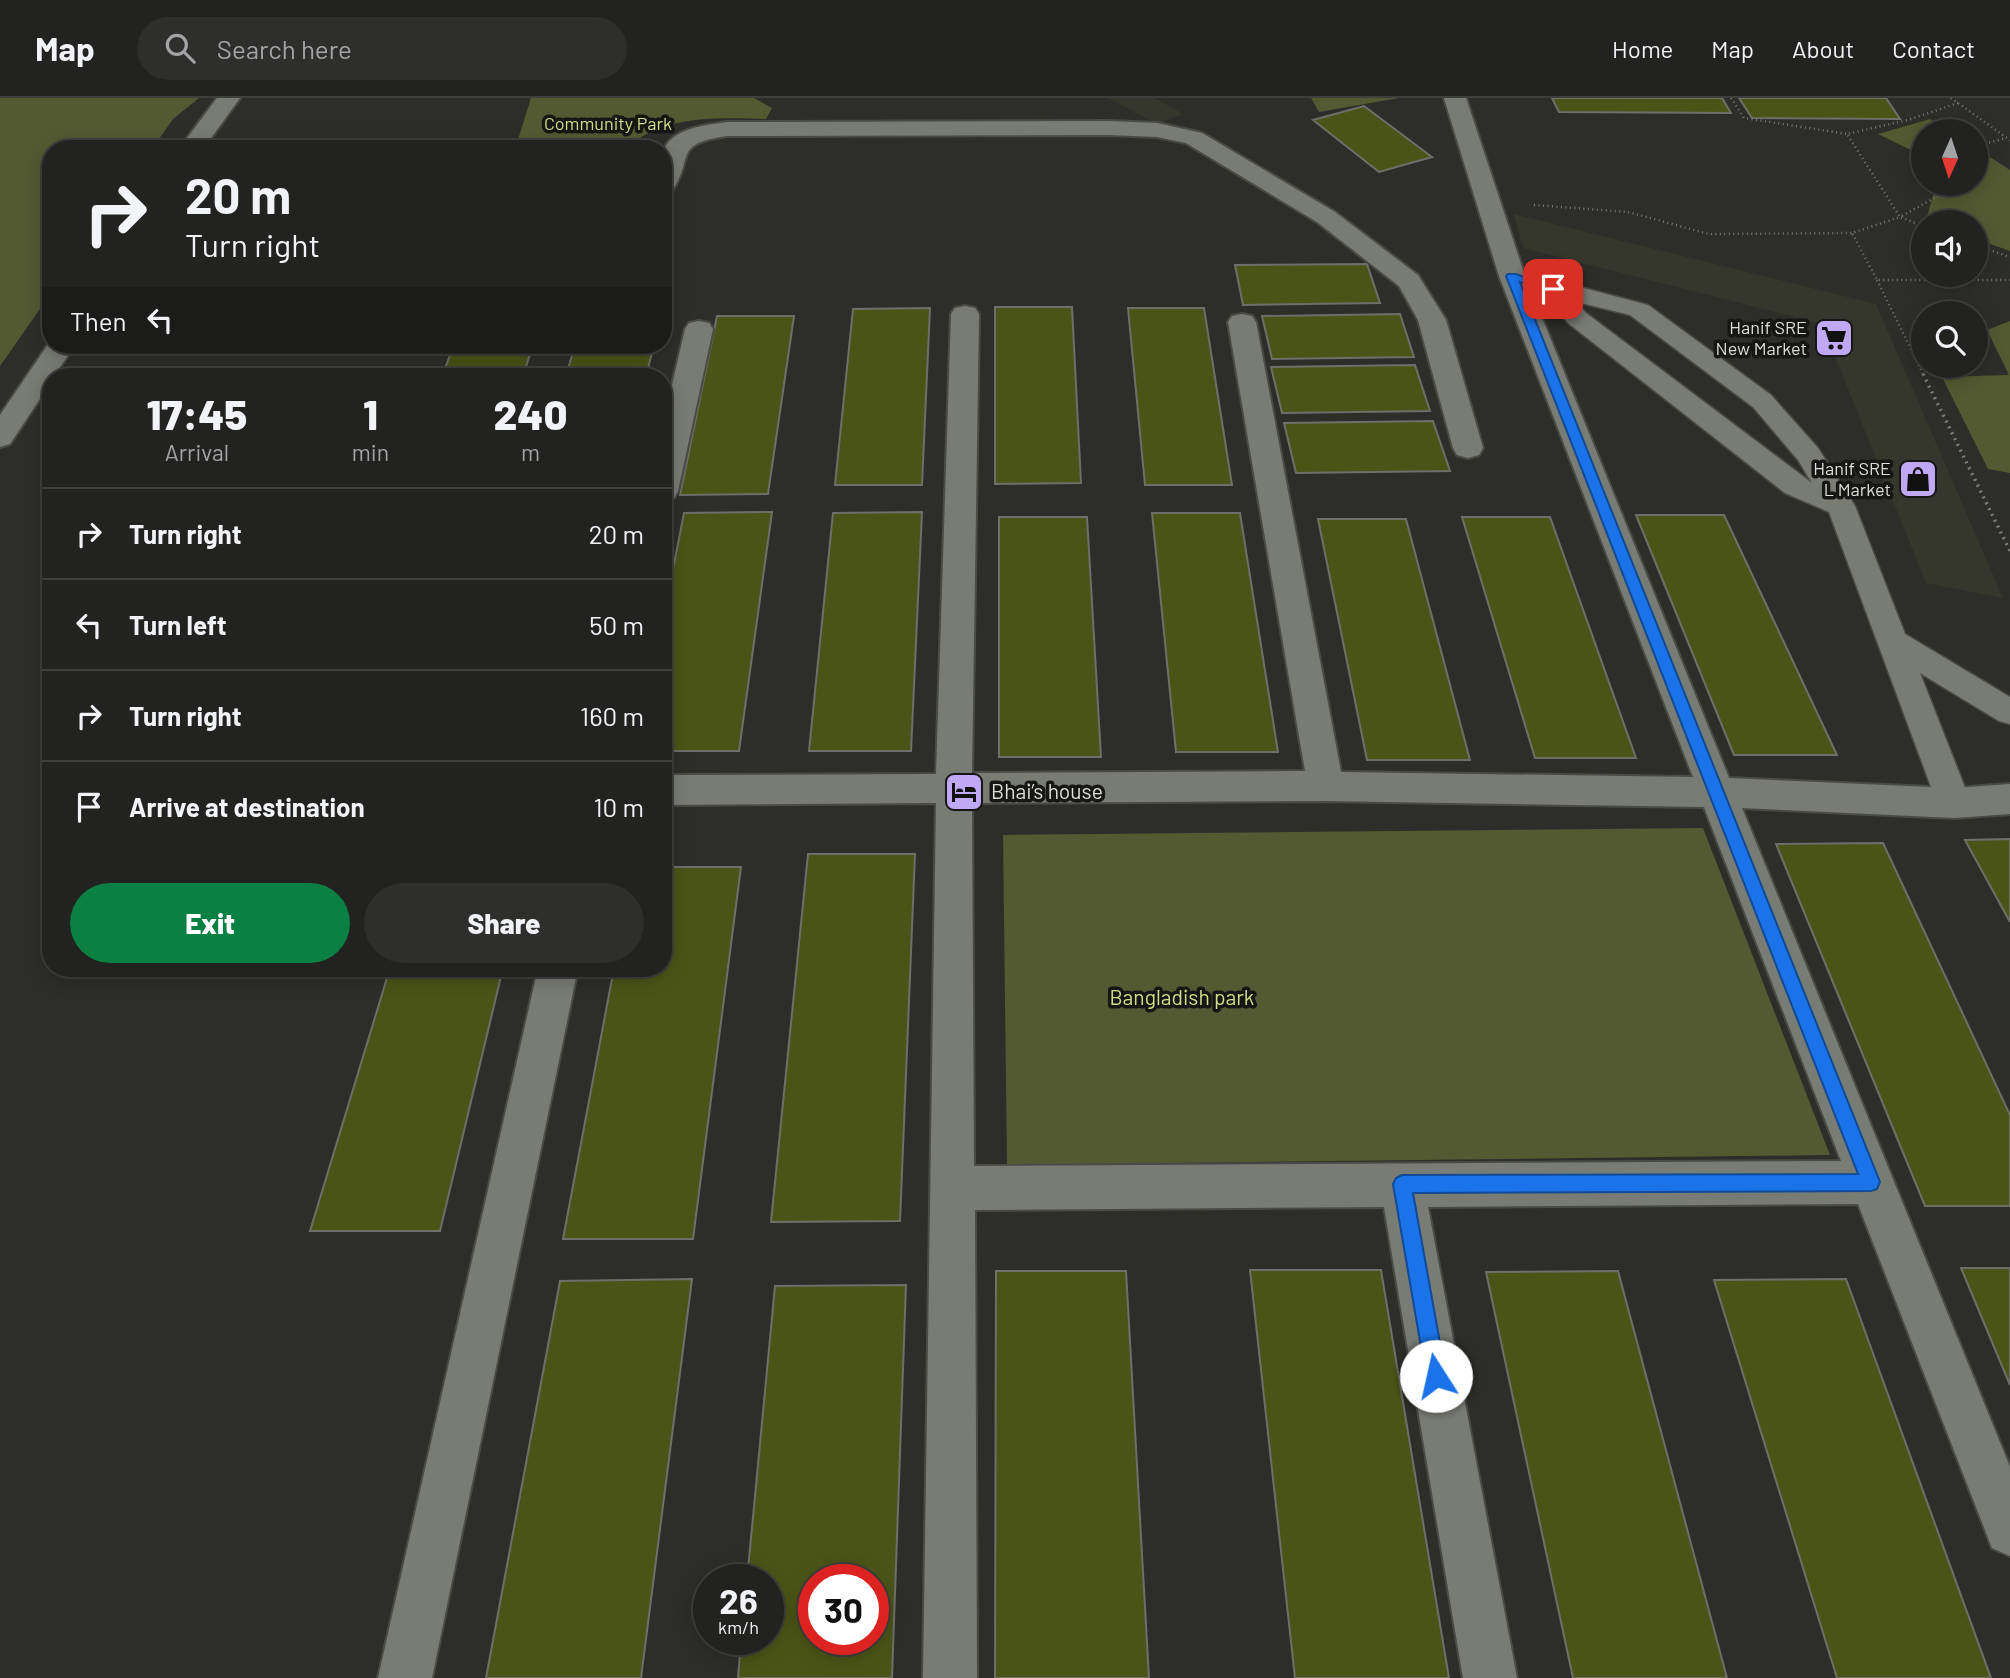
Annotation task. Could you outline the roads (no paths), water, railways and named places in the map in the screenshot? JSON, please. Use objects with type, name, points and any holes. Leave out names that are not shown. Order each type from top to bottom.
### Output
[{"type":"street","points":[[198,140],[229,98]]},
{"type":"street","points":[[1455,98],[1515,285],[2010,1530]]},
{"type":"street","points":[[807,104],[847,127]]},
{"type":"street","points":[[672,154],[698,133],[727,129],[1109,128],[1157,130],[1194,138],[1326,217],[1409,281],[1432,320],[1468,449]]},
{"type":"street","points":[[950,1678],[954,788],[965,314]]},
{"type":"street","points":[[1242,322],[1326,786]]},
{"type":"street","points":[[672,450],[699,329]]},
{"type":"street","points":[[0,437],[42,374]]},
{"type":"street","points":[[672,790],[1326,786],[1715,792],[1954,803],[2010,799]]},
{"type":"street","points":[[405,1678],[556,977]]},
{"type":"street","points":[[952,1188],[1871,1182]]},
{"type":"street","points":[[1402,1184],[1490,1678]]},
{"type":"lane","points":[[1515,285],[1553,289],[1639,310],[1762,401],[1808,454],[1841,506],[1954,803]]},
{"type":"lane","points":[[1553,289],[1577,318],[1795,486],[1841,506]]},
{"type":"lane","points":[[1892,641],[2010,712]]},
{"type":"place","name":"Hanif SRE New Market","points":[[1834,338]]},
{"type":"place","name":"Hanif SRE L Market","points":[[1918,479]]},
{"type":"place","name":"Bhai’s house","points":[[964,792]]},
{"type":"park label","name":"Community Park","points":[[608,124]]},
{"type":"park label","name":"Bangladish park","points":[[1182,998]]}]
